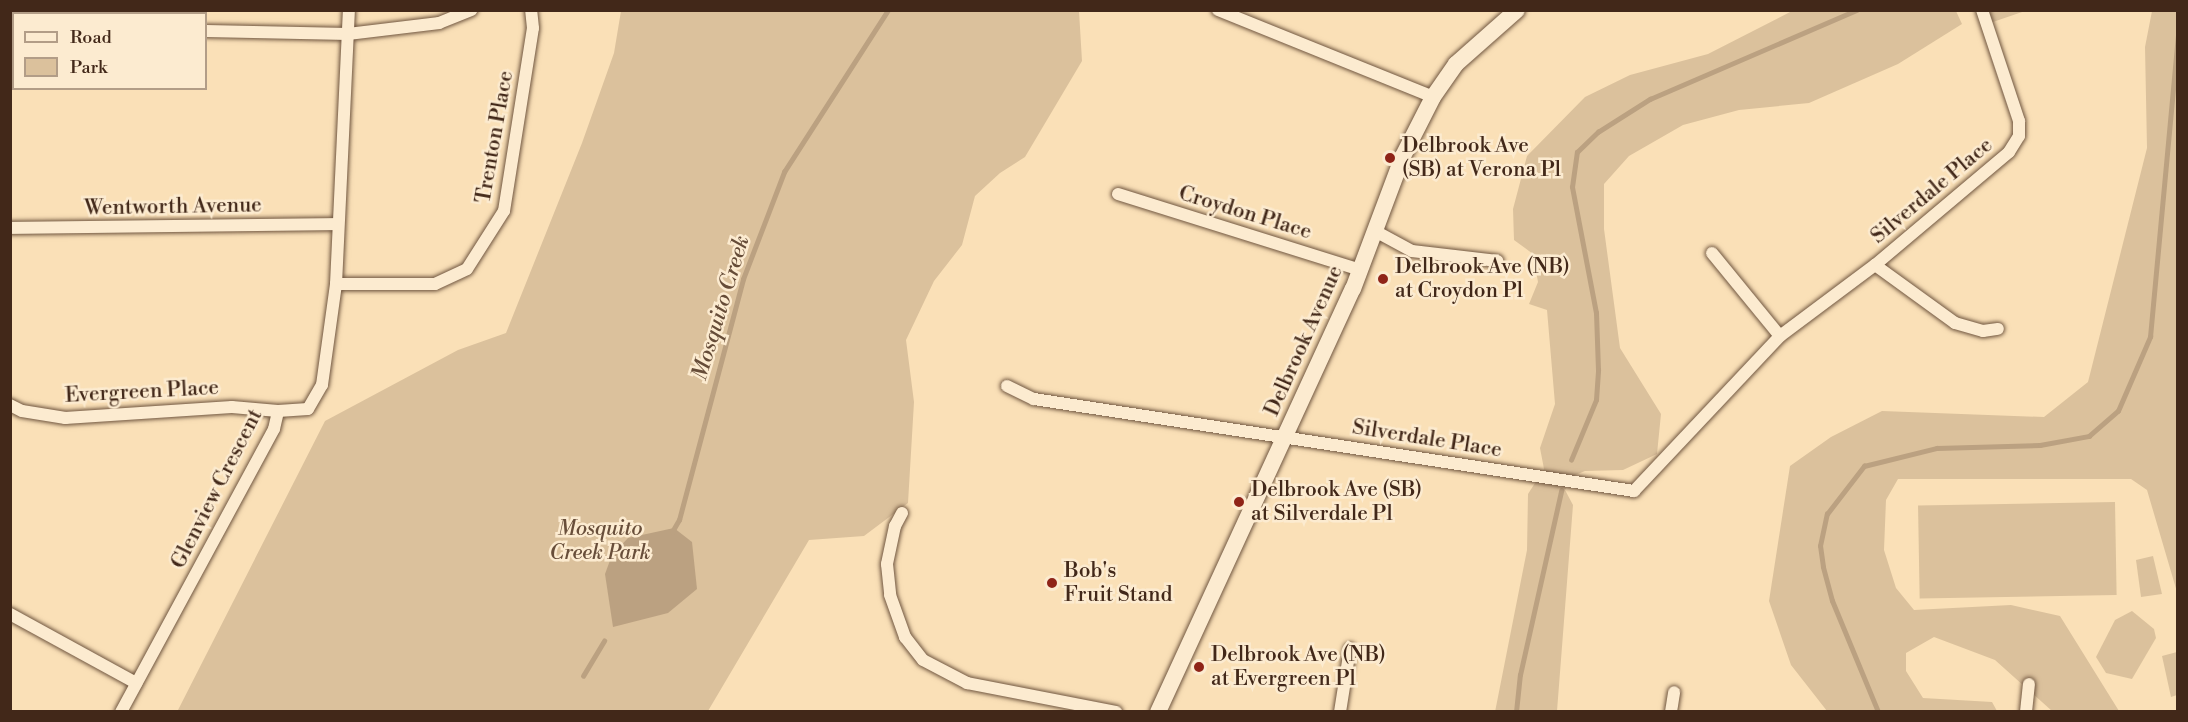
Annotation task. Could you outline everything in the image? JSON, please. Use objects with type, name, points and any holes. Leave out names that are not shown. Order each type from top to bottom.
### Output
[{"type":"street","name":"Glenview Crescent","points":[[121,711],[274,429],[278,411],[308,409],[322,385],[336,284],[336,224],[349,10]]},
{"type":"street","points":[[207,32],[348,34],[439,23],[471,10]]},
{"type":"street","name":"Trenton Place","points":[[336,284],[435,284],[467,269],[504,211],[533,28],[531,10]]},
{"type":"street","points":[[1218,10],[1433,97]]},
{"type":"street","name":"Delbrook Avenue","points":[[1158,711],[1361,270],[1403,156],[1433,97],[1456,64],[1517,10]]},
{"type":"street","name":"Silverdale Place","points":[[1007,386],[1034,399],[1634,491],[1780,336],[1875,265],[2009,152],[2019,136],[2019,121],[1982,10]]},
{"type":"street","name":"Croydon Place","points":[[1118,195],[1361,270]]},
{"type":"street","name":"Wentworth Avenue","points":[[10,228],[336,224]]},
{"type":"street","points":[[1375,231],[1412,250],[1497,261]]},
{"type":"street","points":[[1712,253],[1780,336]]},
{"type":"street","name":"Silverdale Place","points":[[1875,265],[1954,323],[1983,331],[1998,329]]},
{"type":"street","name":"Evergreen Place","points":[[10,405],[22,411],[65,418],[232,407],[278,411]]},
{"type":"street","points":[[902,513],[886,564],[890,595],[905,637],[923,660],[967,682],[1116,711]]},
{"type":"street","points":[[10,614],[136,683]]},
{"type":"street","points":[[1340,711],[1350,649]]},
{"type":"street","points":[[2026,711],[2029,684]]},
{"type":"street","points":[[1671,711],[1674,692]]},
{"type":"green space","points":[[1988,10],[2025,11],[1990,23]]},
{"type":"green space","name":"Mosquito Creek Park","points":[[621,11],[1079,11],[1082,61],[1025,157],[1000,173],[975,196],[962,245],[934,281],[906,340],[914,402],[908,503],[864,536],[809,540],[708,711],[177,712],[325,421],[458,350],[506,333],[582,143],[614,53]]},
{"type":"green space","points":[[1792,11],[1956,11],[1962,24],[1898,64],[1809,103],[1739,110],[1683,125],[1629,156],[1604,184],[1604,229],[1620,348],[1661,414],[1657,454],[1623,470],[1585,471],[1575,475],[1565,490],[1573,505],[1557,711],[1495,712],[1527,550],[1528,494],[1544,469],[1540,448],[1555,404],[1547,310],[1529,304],[1538,282],[1533,254],[1514,240],[1513,209],[1527,156],[1585,97],[1630,75],[1708,54]]},
{"type":"green space","points":[[2152,11],[2177,11],[2177,592],[2147,490],[2131,479],[1898,479],[1886,500],[1884,550],[1896,588],[1914,610],[2011,605],[2060,616],[2119,711],[2052,711],[1995,660],[1934,637],[1906,653],[1906,671],[1923,698],[1992,702],[1997,711],[1827,711],[1791,665],[1769,601],[1790,466],[1831,437],[1882,411],[2044,417],[2088,382],[2147,148],[2145,47]]},
{"type":"green space","points":[[2115,502],[2117,595],[1920,598],[1918,505]]},
{"type":"green space","points":[[2153,556],[2162,594],[2141,597],[2136,560]]},
{"type":"green space","points":[[2132,611],[2154,629],[2156,638],[2132,679],[2106,673],[2096,657],[2115,620]]},
{"type":"green space","points":[[2177,652],[2177,695],[2171,697],[2162,656]]},
{"type":"shaded area","points":[[674,528],[692,542],[697,589],[668,613],[613,627],[605,574],[612,555],[628,538]]},
{"type":"waterway","name":"Mosquito Creek","points":[[672,532],[679,520],[743,279],[784,172],[888,10]]},
{"type":"waterway","points":[[1571,460],[1596,400],[1598,370],[1596,313],[1572,187],[1577,152],[1598,132],[1650,99],[1857,10]]},
{"type":"waterway","points":[[1878,712],[1832,601],[1823,567],[1820,546],[1827,514],[1864,466],[1937,448],[2040,445],[2089,436],[2118,411],[2150,337],[2178,33]]},
{"type":"waterway","points":[[1516,712],[1520,675],[1561,491]]},
{"type":"waterway","name":"Mosquito Creek","points":[[583,676],[604,641]]},
{"type":"place","name":"Delbrook Ave (SB) at Verona Pl","points":[[1390,158]]},
{"type":"place","name":"Delbrook Ave (NB) at Croydon Pl","points":[[1383,279]]},
{"type":"place","name":"Delbrook Ave (SB) at Silverdale Pl","points":[[1239,502]]},
{"type":"place","name":"Bob's Fruit Stand","points":[[1052,583]]},
{"type":"place","name":"Delbrook Ave (NB) at Evergreen Pl","points":[[1199,667]]}]
